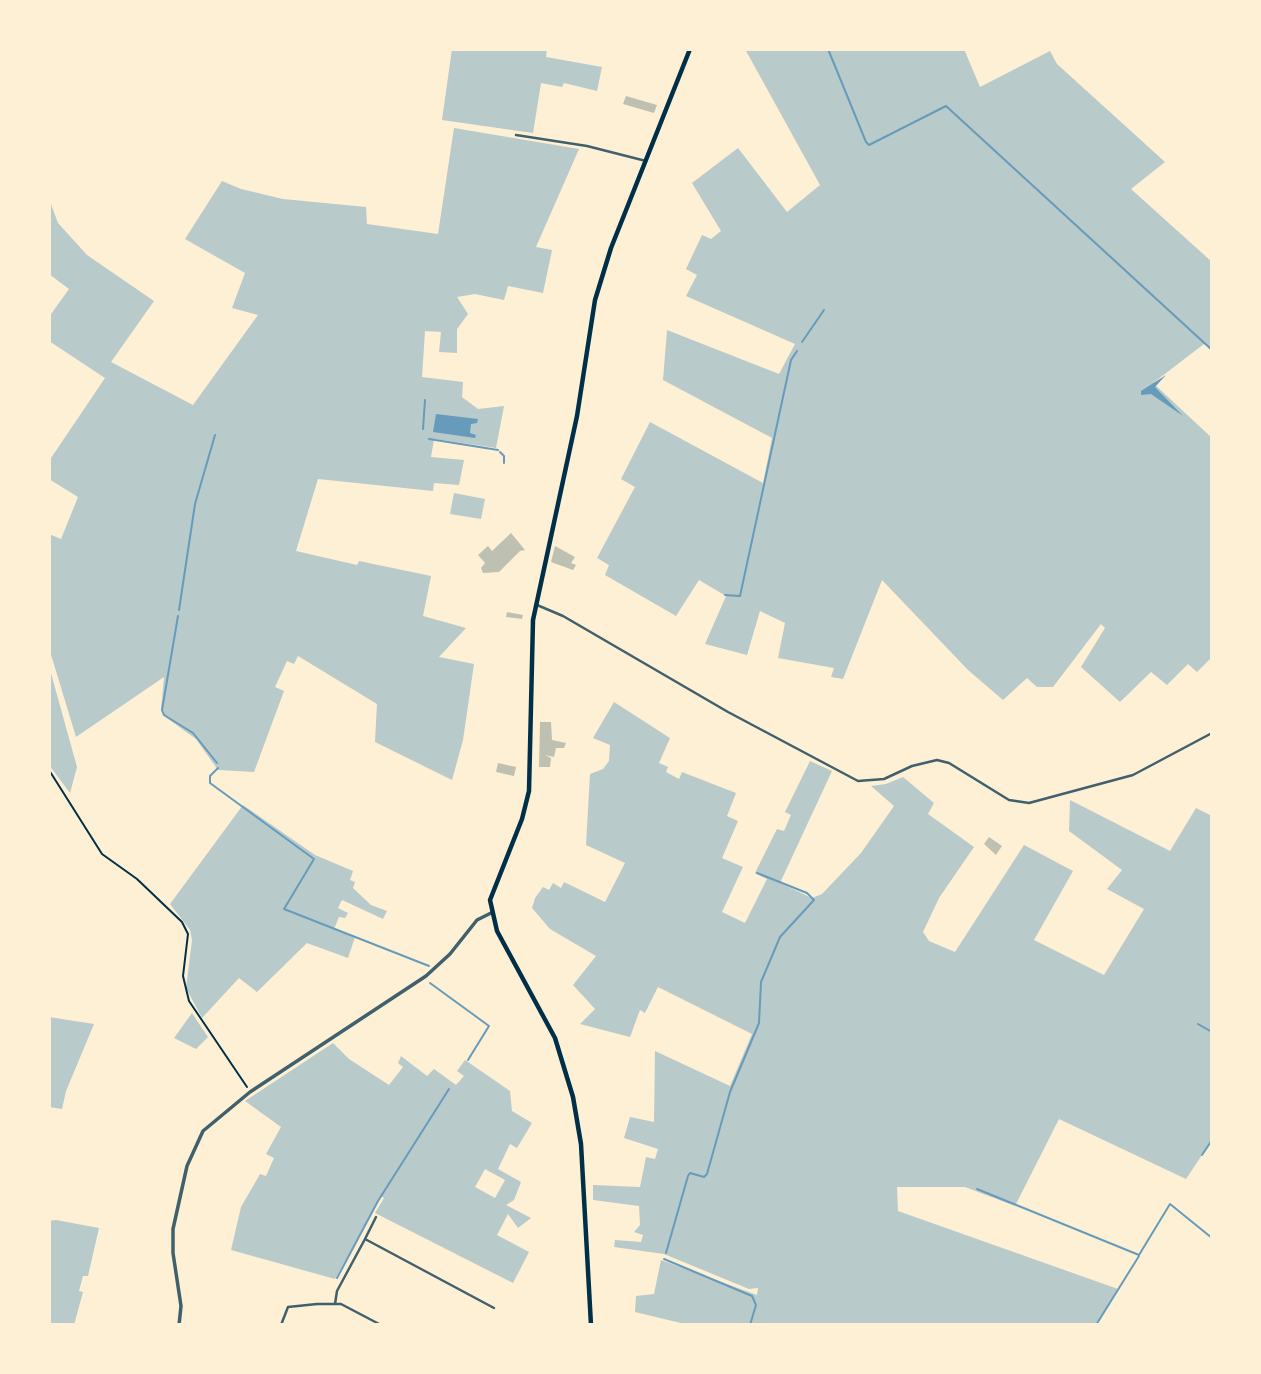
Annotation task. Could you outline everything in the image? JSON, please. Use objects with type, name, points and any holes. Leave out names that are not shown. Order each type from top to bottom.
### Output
[{"type":"main road","points":[[591,1325],[581,1144],[573,1097],[555,1038],[497,931],[491,912],[492,889],[519,829],[528,791],[532,744],[530,657],[535,604],[577,416],[595,300],[611,248],[690,49]]},
{"type":"street","points":[[516,135],[587,146],[646,161]]},
{"type":"street","points":[[535,604],[563,616],[727,712],[858,781],[884,779],[912,766],[937,760],[949,763],[1009,800],[1029,803],[1133,775],[1212,733]]},
{"type":"street","points":[[179,1325],[181,1306],[173,1253],[173,1229],[187,1166],[203,1131],[250,1092],[426,976],[450,954],[477,920],[491,912]]},
{"type":"street","points":[[335,1304],[337,1291],[376,1217]]},
{"type":"street","points":[[365,1238],[494,1308]]},
{"type":"street","points":[[281,1325],[288,1307],[335,1304],[381,1325]]},
{"type":"street","points":[[370,1325],[372,1320]]},
{"type":"path","points":[[49,770],[102,853],[137,879],[181,922],[188,934],[183,976],[188,1001],[250,1092]]},
{"type":"shaded area","points":[[452,49],[547,49],[546,57],[602,67],[597,91],[564,83],[562,87],[541,83],[533,133],[442,120]]},
{"type":"shaded area","points":[[745,49],[964,49],[980,87],[1050,51],[1057,64],[1165,162],[1131,189],[1212,262],[1212,350],[1204,344],[1153,383],[1212,438],[1212,657],[1197,672],[1188,664],[1167,685],[1151,672],[1120,702],[1081,667],[1105,628],[1101,624],[1053,687],[1037,687],[1027,678],[1003,700],[968,670],[882,580],[843,679],[831,677],[834,668],[778,658],[785,623],[760,611],[747,655],[705,644],[726,596],[699,580],[676,616],[605,575],[609,565],[597,558],[635,487],[621,479],[650,422],[763,483],[772,438],[663,380],[667,330],[779,374],[795,344],[686,296],[697,275],[686,269],[702,235],[711,239],[721,231],[692,183],[738,148],[787,212],[820,185]]},
{"type":"shaded area","points":[[454,128],[579,149],[536,247],[552,250],[543,293],[508,286],[504,300],[475,294],[457,297],[468,314],[457,329],[457,353],[439,352],[441,332],[425,331],[422,377],[463,382],[462,397],[478,409],[504,406],[496,448],[434,439],[431,457],[464,460],[459,485],[434,483],[433,491],[318,479],[296,551],[357,565],[359,561],[431,576],[423,616],[466,628],[439,657],[474,664],[463,740],[452,780],[375,742],[377,704],[298,656],[294,664],[287,661],[275,687],[284,691],[254,772],[218,770],[196,739],[164,716],[161,710],[164,677],[76,737],[49,648],[49,534],[61,539],[78,497],[49,479],[49,461],[105,378],[49,341],[49,317],[69,289],[49,274],[49,199],[58,223],[87,255],[154,301],[111,362],[193,405],[258,315],[232,308],[245,273],[185,239],[222,181],[241,189],[283,199],[366,207],[367,224],[438,234]]},
{"type":"shaded area","points":[[454,493],[485,499],[481,519],[450,514]]},
{"type":"shaded area","points":[[49,666],[77,767],[70,793],[49,765]]},
{"type":"shaded area","points":[[614,702],[670,738],[659,763],[668,767],[666,772],[679,779],[682,772],[736,793],[727,816],[738,821],[722,858],[743,867],[722,912],[745,923],[767,879],[755,873],[777,829],[784,831],[791,815],[785,812],[810,761],[832,771],[780,883],[812,898],[822,894],[861,853],[894,806],[871,786],[886,784],[903,777],[934,803],[928,814],[974,847],[939,898],[923,932],[929,941],[955,952],[1024,845],[1073,871],[1034,940],[1104,975],[1144,909],[1107,889],[1122,870],[1069,831],[1070,800],[1170,851],[1196,808],[1212,816],[1212,1140],[1186,1179],[1059,1119],[1015,1206],[965,1187],[897,1187],[898,1211],[1118,1289],[1096,1325],[689,1325],[635,1312],[636,1296],[654,1294],[661,1260],[757,1295],[758,1288],[749,1289],[664,1254],[614,1247],[615,1240],[641,1242],[643,1235],[634,1232],[640,1225],[639,1206],[593,1200],[593,1185],[640,1187],[646,1157],[655,1159],[658,1149],[624,1138],[630,1117],[654,1122],[655,1051],[730,1086],[752,1034],[658,987],[645,1013],[640,1010],[630,1037],[580,1024],[595,1009],[573,985],[596,956],[550,929],[532,908],[543,887],[549,890],[553,883],[561,888],[564,882],[605,902],[625,863],[586,845],[590,774],[603,769],[609,761],[610,745],[593,738]]},
{"type":"shaded area","points":[[243,805],[315,855],[353,871],[350,880],[355,882],[353,888],[371,905],[387,911],[383,919],[342,900],[338,908],[348,913],[345,918],[339,917],[334,929],[355,937],[348,958],[307,943],[257,992],[239,978],[202,1018],[186,988],[192,940],[190,930],[170,904]]},
{"type":"shaded area","points":[[192,1013],[208,1037],[196,1049],[174,1038]]},
{"type":"shaded area","points":[[49,1017],[94,1024],[66,1091],[62,1109],[49,1107]]},
{"type":"shaded area","points":[[333,1043],[349,1059],[389,1085],[403,1067],[398,1063],[401,1056],[427,1076],[434,1069],[456,1085],[464,1076],[457,1071],[465,1060],[510,1091],[512,1111],[532,1123],[517,1148],[510,1144],[498,1169],[521,1182],[514,1200],[506,1205],[531,1218],[518,1228],[508,1214],[497,1235],[529,1252],[513,1283],[375,1213],[384,1198],[381,1196],[335,1279],[231,1250],[241,1207],[260,1174],[266,1176],[274,1158],[266,1154],[281,1127],[245,1101]],"holes":[[[485,1169],[505,1180],[495,1198],[475,1187]]]},
{"type":"shaded area","points":[[49,1221],[99,1228],[88,1276],[83,1276],[79,1291],[83,1292],[74,1325],[49,1325]]},
{"type":"water","points":[[1166,375],[1155,387],[1183,416],[1151,394],[1141,395],[1141,391]]},
{"type":"water","points":[[436,414],[478,419],[477,423],[471,424],[470,433],[476,435],[475,438],[433,432]]},
{"type":"building","points":[[626,96],[657,105],[654,113],[623,104]]},
{"type":"building","points":[[511,533],[525,550],[520,551],[499,572],[483,573],[481,568],[485,563],[478,555],[488,546],[492,551]]},
{"type":"building","points":[[555,546],[575,557],[571,563],[576,565],[573,570],[551,562]]},
{"type":"building","points":[[507,612],[523,615],[522,619],[506,617]]},
{"type":"building","points":[[540,722],[551,722],[552,740],[566,743],[564,748],[556,748],[554,757],[545,755],[551,758],[550,767],[539,767]]},
{"type":"building","points":[[498,763],[516,767],[514,776],[496,772]]},
{"type":"building","points":[[989,837],[1002,846],[996,855],[984,844]]},
{"type":"waterway","points":[[828,49],[869,145],[946,106],[1212,350]]},
{"type":"waterway","points":[[802,342],[824,310]]},
{"type":"waterway","points":[[725,595],[740,596],[791,360],[797,351]]},
{"type":"waterway","points":[[423,429],[425,400]]},
{"type":"waterway","points":[[179,610],[195,504],[215,435]]},
{"type":"waterway","points":[[429,439],[498,450]]},
{"type":"waterway","points":[[500,452],[504,456],[504,463]]},
{"type":"waterway","points":[[178,616],[162,710],[164,715],[193,733],[217,763]]},
{"type":"waterway","points":[[218,768],[210,776],[210,783],[314,859],[284,909],[429,966]]},
{"type":"waterway","points":[[666,1253],[688,1176],[690,1173],[704,1177],[707,1174],[730,1092],[759,1023],[761,982],[780,937],[814,900],[807,893],[757,873]]},
{"type":"waterway","points":[[430,983],[489,1026],[468,1060]]},
{"type":"waterway","points":[[1198,1024],[1212,1032]]},
{"type":"waterway","points":[[337,1278],[378,1201],[449,1089]]},
{"type":"waterway","points":[[1202,1155],[1212,1140]]},
{"type":"waterway","points":[[977,1189],[1139,1255],[1170,1204],[1212,1238]]},
{"type":"waterway","points":[[1096,1325],[1139,1256]]},
{"type":"waterway","points":[[664,1259],[752,1296],[756,1305],[750,1325]]}]
